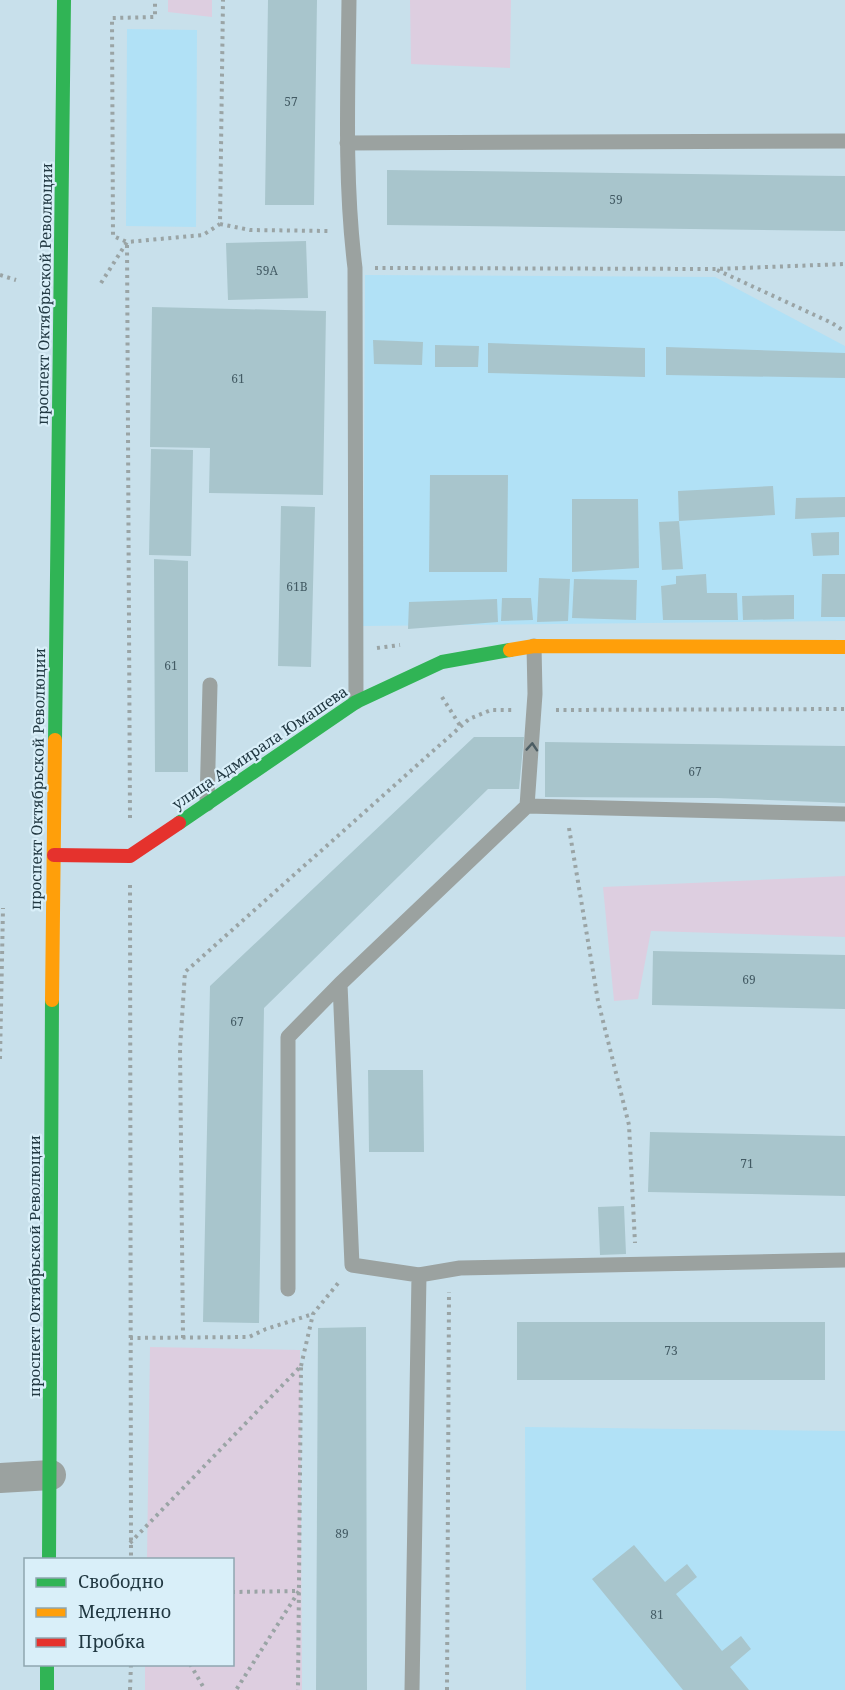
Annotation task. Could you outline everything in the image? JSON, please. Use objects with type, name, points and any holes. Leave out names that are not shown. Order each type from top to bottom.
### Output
[{"type":"main road","name":"проспект Октябрьской Революции","points":[[49,1558],[64,0]]},
{"type":"main road","name":"улица Адмирала Юмашева","points":[[130,856],[356,702],[442,662],[534,646],[845,647]]},
{"type":"main road","points":[[54,855],[130,856]]},
{"type":"main road","points":[[47,1666],[47,1690]]},
{"type":"street","points":[[0,1478],[51,1475]]},
{"type":"lane","points":[[349,0],[347,143],[355,268],[356,702]]},
{"type":"lane","points":[[347,143],[845,141]]},
{"type":"lane","points":[[288,1289],[288,1037],[340,984],[527,806],[534,710],[534,646]]},
{"type":"lane","points":[[207,804],[210,685]]},
{"type":"lane","points":[[527,806],[845,814]]},
{"type":"lane","points":[[340,984],[352,1264],[419,1275],[449,1270],[845,1260]]},
{"type":"lane","points":[[412,1690],[419,1275]]},
{"type":"path","points":[[155,0],[155,17],[112,18],[113,236],[128,242],[203,236],[220,224],[250,230],[351,232]]},
{"type":"path","points":[[220,224],[223,0]]},
{"type":"path","points":[[101,283],[128,242]]},
{"type":"path","points":[[128,242],[131,1558]]},
{"type":"path","points":[[355,268],[716,269],[845,264]]},
{"type":"path","points":[[716,269],[832,323],[845,332]]},
{"type":"path","points":[[0,275],[16,280]]},
{"type":"path","points":[[183,1338],[180,1048],[185,972],[469,719],[491,710],[845,709]]},
{"type":"path","points":[[565,807],[598,1001],[629,1125],[636,1264]]},
{"type":"path","points":[[0,1059],[3,908]]},
{"type":"path","points":[[298,1690],[301,1366],[313,1314],[352,1264]]},
{"type":"path","points":[[447,1690],[449,1270]]},
{"type":"path","points":[[130,1338],[249,1337],[313,1314]]},
{"type":"path","points":[[130,1544],[301,1366]]},
{"type":"path","points":[[234,1592],[300,1591]]},
{"type":"path","points":[[236,1690],[300,1591]]},
{"type":"path","points":[[130,1690],[131,1666]]},
{"type":"path","points":[[191,1666],[205,1690]]},
{"type":"shaded area","points":[[168,0],[212,0],[212,17],[168,12]]},
{"type":"shaded area","points":[[410,0],[511,0],[510,68],[411,64]]},
{"type":"shaded area","points":[[127,29],[197,30],[196,227],[126,226]]},
{"type":"shaded area","points":[[365,275],[715,277],[845,346],[845,621],[363,626]]},
{"type":"shaded area","points":[[845,876],[845,937],[651,931],[638,999],[614,1001],[603,887]]},
{"type":"shaded area","points":[[150,1347],[300,1350],[302,1690],[145,1690],[145,1666],[234,1666],[234,1558],[147,1558]]},
{"type":"shaded area","points":[[525,1427],[845,1431],[845,1690],[526,1690]]},
{"type":"building","points":[[268,0],[317,0],[314,205],[265,205]]},
{"type":"building","points":[[387,170],[845,176],[845,231],[387,225]]},
{"type":"building","points":[[306,241],[308,298],[228,300],[226,243]]},
{"type":"building","points":[[152,307],[326,311],[323,495],[209,493],[210,448],[150,447]]},
{"type":"building","points":[[373,340],[423,342],[422,365],[374,364]]},
{"type":"building","points":[[488,343],[645,348],[645,377],[488,373]]},
{"type":"building","points":[[435,345],[479,346],[478,367],[435,367]]},
{"type":"building","points":[[666,347],[845,353],[845,378],[666,375]]},
{"type":"building","points":[[151,449],[193,450],[191,556],[149,555]]},
{"type":"building","points":[[430,475],[508,475],[507,572],[429,572]]},
{"type":"building","points":[[773,486],[775,515],[679,521],[678,491]]},
{"type":"building","points":[[845,497],[845,517],[795,519],[796,498]]},
{"type":"building","points":[[572,499],[638,499],[639,568],[572,572]]},
{"type":"building","points":[[281,506],[315,507],[311,667],[278,666]]},
{"type":"building","points":[[679,521],[683,569],[662,570],[659,522]]},
{"type":"building","points":[[839,532],[839,555],[813,556],[811,533]]},
{"type":"building","points":[[154,559],[188,561],[188,772],[155,772]]},
{"type":"building","points":[[706,574],[707,593],[737,593],[738,620],[663,620],[661,586],[676,584],[676,576]]},
{"type":"building","points":[[822,574],[845,574],[845,617],[821,617]]},
{"type":"building","points":[[539,578],[570,579],[568,621],[537,622]]},
{"type":"building","points":[[574,579],[637,580],[636,620],[572,618]]},
{"type":"building","points":[[794,595],[794,619],[743,620],[742,596]]},
{"type":"building","points":[[502,598],[531,598],[533,620],[501,621]]},
{"type":"building","points":[[497,599],[498,622],[408,629],[409,602]]},
{"type":"building","points":[[474,737],[524,737],[519,789],[488,789],[264,1008],[259,1323],[203,1322],[210,986]]},
{"type":"building","points":[[545,742],[845,746],[845,803],[716,798],[545,797]]},
{"type":"building","points":[[653,951],[845,955],[845,1009],[652,1005]]},
{"type":"building","points":[[368,1070],[423,1070],[424,1152],[369,1152]]},
{"type":"building","points":[[650,1132],[845,1136],[845,1196],[648,1192]]},
{"type":"building","points":[[624,1206],[626,1254],[600,1255],[598,1207]]},
{"type":"building","points":[[517,1322],[825,1322],[825,1380],[517,1380]]},
{"type":"building","points":[[366,1327],[367,1690],[316,1690],[318,1328]]},
{"type":"building","points":[[634,1545],[665,1582],[687,1564],[697,1577],[676,1594],[722,1651],[741,1636],[751,1649],[730,1667],[749,1690],[683,1690],[592,1579]]},
{"type":"traffic: fast","points":[[55,740],[64,0]]},
{"type":"traffic: fast","points":[[179,823],[356,702],[442,662],[510,650]]},
{"type":"traffic: fast","points":[[49,1558],[52,1000]]},
{"type":"traffic: fast","points":[[47,1666],[47,1690]]},
{"type":"traffic: slow","points":[[510,650],[534,646],[845,647]]},
{"type":"traffic: slow","points":[[52,1000],[55,740]]},
{"type":"traffic: jam","points":[[54,855],[130,856],[179,823]]}]
